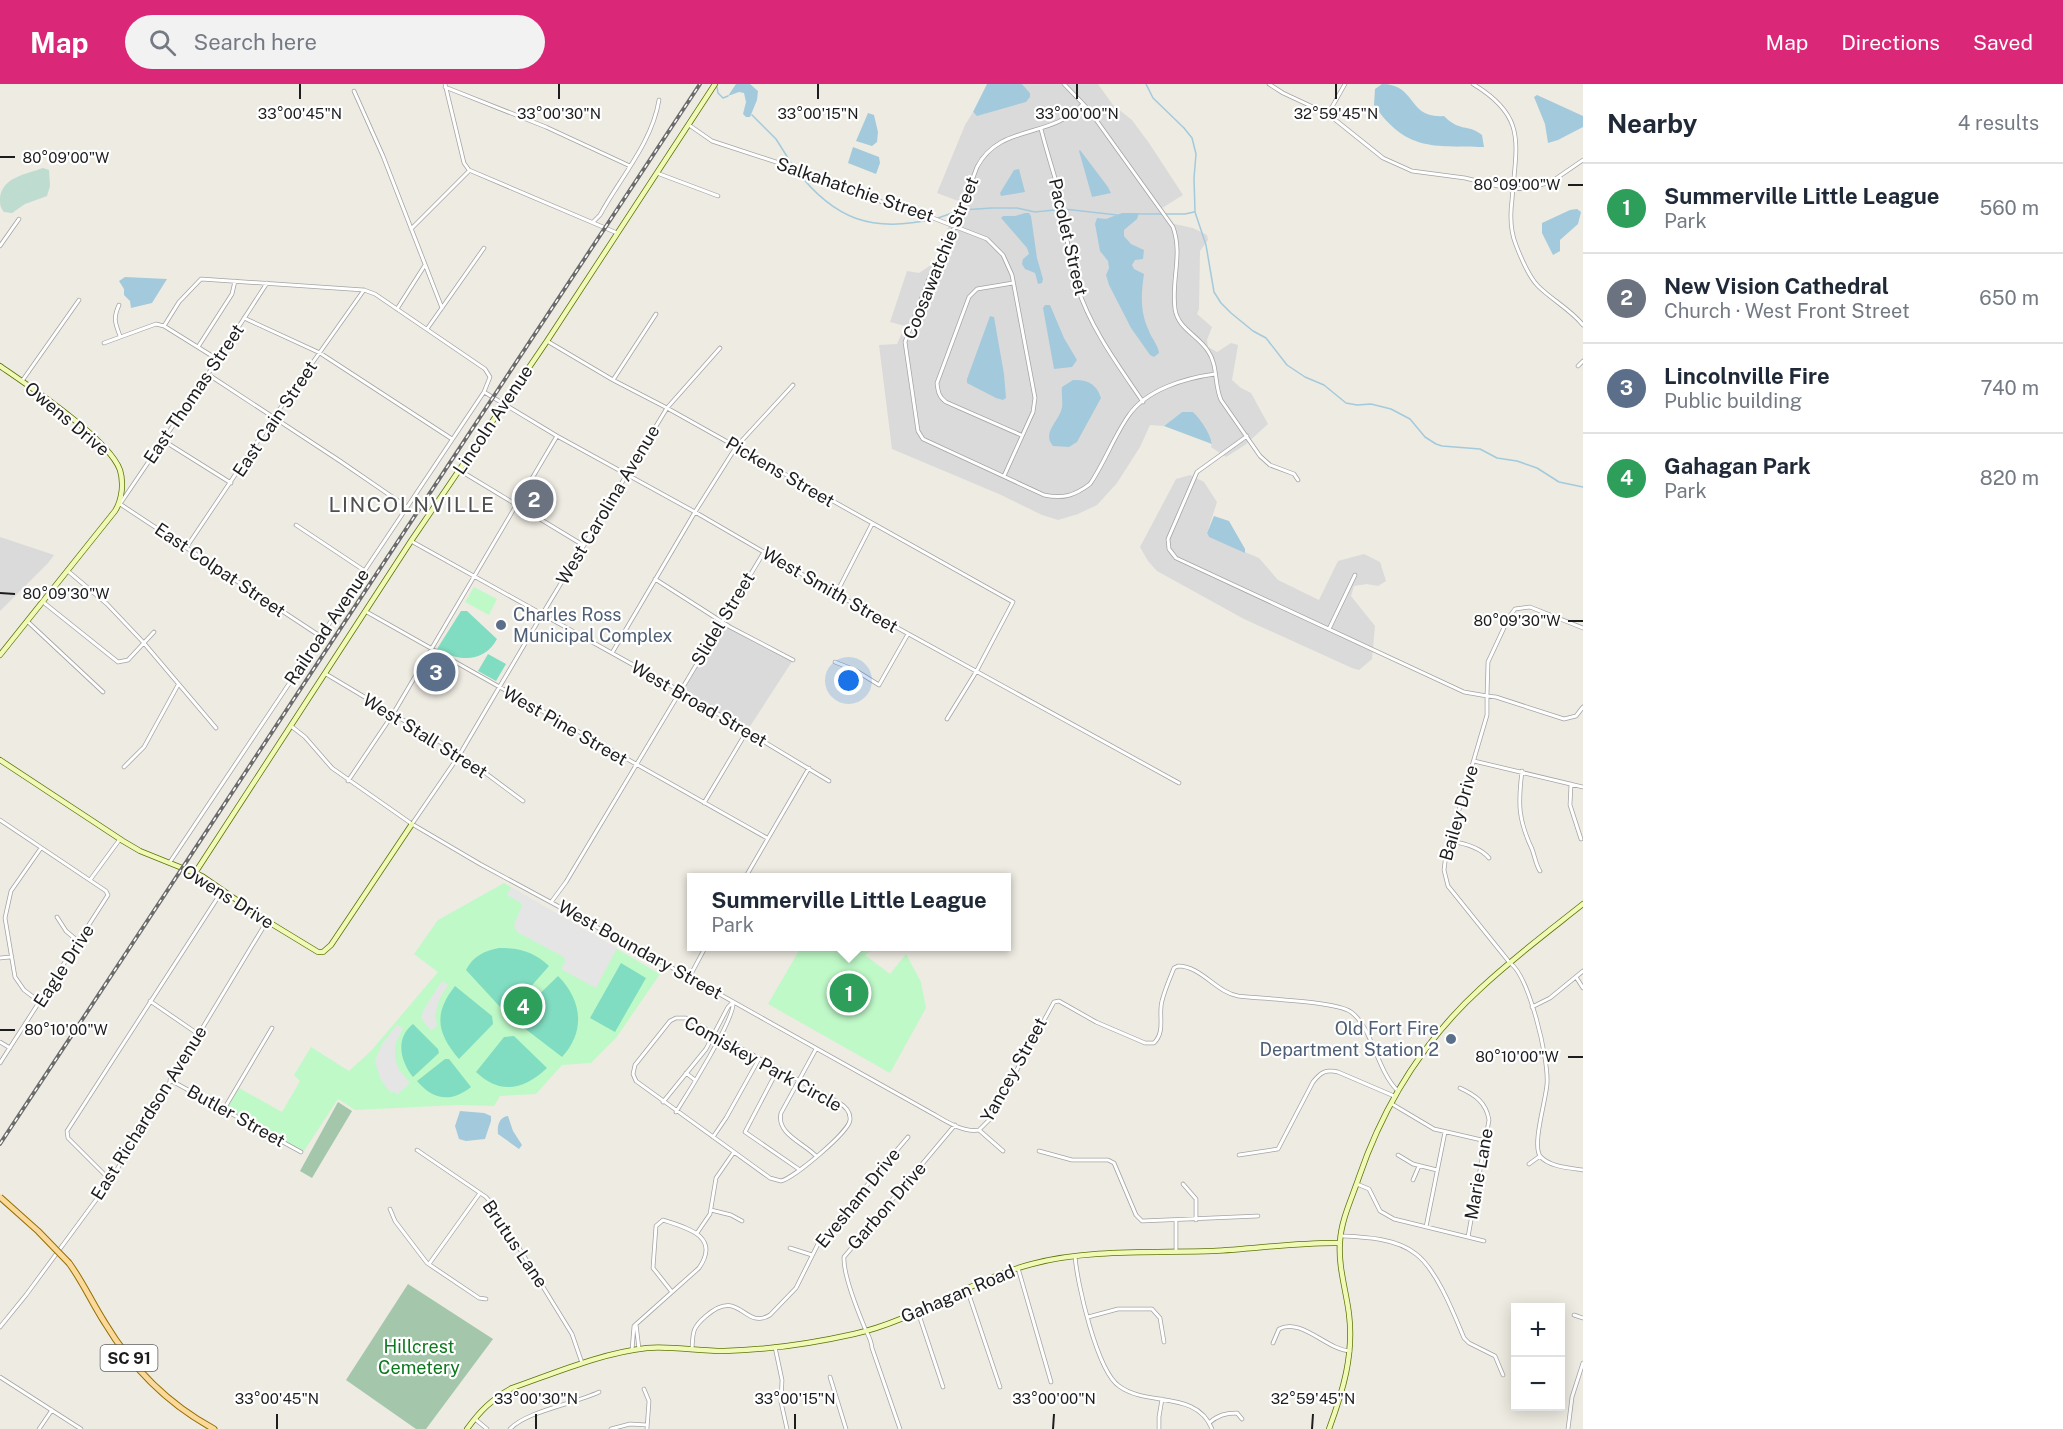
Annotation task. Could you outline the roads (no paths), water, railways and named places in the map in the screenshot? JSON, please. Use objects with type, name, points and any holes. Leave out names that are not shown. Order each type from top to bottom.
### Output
[{"type":"main road","name":"SC 91","points":[[0,1197],[69,1263],[82,1281],[106,1326],[136,1366],[162,1393],[196,1419],[214,1429]]},
{"type":"street","points":[[1064,84],[1089,110],[1173,227],[1178,240],[1175,311],[1186,331],[1209,351],[1214,362],[1217,391],[1221,400],[1260,456],[1270,465],[1294,474],[1298,480]]},
{"type":"street","points":[[1269,84],[1328,114],[1383,158],[1401,168],[1421,173],[1474,180],[1513,189],[1526,189],[1543,185],[1559,177],[1583,160]]},
{"type":"street","points":[[1328,114],[1345,84]]},
{"type":"street","points":[[1473,84],[1503,107],[1516,136],[1517,153],[1511,228],[1515,244],[1536,284],[1566,307],[1583,325]]},
{"type":"street","points":[[445,86],[546,127],[630,166]]},
{"type":"street","points":[[445,86],[464,163],[469,170],[617,233]]},
{"type":"street","name":"Lincoln Avenue","points":[[195,873],[411,541],[547,341],[714,86]]},
{"type":"street","points":[[354,92],[383,156],[442,308]]},
{"type":"street","points":[[593,222],[600,215],[630,166],[654,122],[659,100]]},
{"type":"street","name":"Coosawatchie Street","points":[[1083,104],[1066,119],[1000,141],[983,155],[942,260],[930,276],[905,342],[918,431],[923,439],[1044,495],[1057,498],[1068,497],[1089,484],[1129,414],[1143,402],[1179,381],[1215,374]]},
{"type":"street","name":"Salkahatchie Street","points":[[689,125],[712,141],[837,182],[900,210],[915,211],[956,225],[987,239],[1003,255],[1013,283],[1035,398],[1033,412],[1004,476]]},
{"type":"street","name":"Pacolet Street","points":[[1041,129],[1061,200],[1076,285],[1102,341],[1143,402]]},
{"type":"street","points":[[411,229],[469,170]]},
{"type":"street","points":[[657,173],[718,196]]},
{"type":"street","points":[[0,246],[20,219]]},
{"type":"street","points":[[427,329],[484,248]]},
{"type":"street","points":[[397,309],[425,265]]},
{"type":"street","points":[[164,326],[179,303],[201,279],[364,290],[375,294],[489,371],[489,383],[484,392]]},
{"type":"street","points":[[198,347],[232,294],[235,281]]},
{"type":"street","name":"East Thomas Street","points":[[120,504],[267,283]]},
{"type":"street","points":[[1013,283],[976,290],[969,297],[937,383],[938,393],[946,402],[1022,436]]},
{"type":"street","name":"East Cain Street","points":[[186,548],[274,417],[364,290]]},
{"type":"street","points":[[22,381],[79,300]]},
{"type":"street","points":[[119,305],[114,315],[114,322],[120,336]]},
{"type":"street","points":[[613,380],[656,314]]},
{"type":"street","points":[[244,318],[320,353],[452,439]]},
{"type":"street","points":[[104,343],[156,324],[164,326],[217,359]]},
{"type":"street","name":"Pickens Street","points":[[547,341],[1013,602],[976,672]]},
{"type":"street","name":"West Carolina Avenue","points":[[412,824],[460,754],[667,408],[720,348]]},
{"type":"street","points":[[1578,366],[1583,361]]},
{"type":"street","name":"Owens Drive","points":[[0,366],[100,442],[113,457],[120,470],[122,484],[120,504]]},
{"type":"street","points":[[208,374],[407,507]]},
{"type":"street","points":[[612,653],[736,447],[793,385]]},
{"type":"street","name":"West Smith Street","points":[[484,392],[625,475],[1179,783]]},
{"type":"street","name":"Railroad Avenue","points":[[170,862],[484,392]]},
{"type":"street","points":[[348,780],[393,714],[557,436]]},
{"type":"street","points":[[1247,436],[1197,472],[1168,539],[1169,549],[1176,558],[1464,692],[1496,696],[1564,719],[1576,716],[1583,706]]},
{"type":"street","points":[[163,440],[231,483]]},
{"type":"street","points":[[459,470],[583,545]]},
{"type":"street","points":[[0,655],[69,572],[120,504]]},
{"type":"street","name":"East Colpat Street","points":[[120,504],[320,637]]},
{"type":"street","points":[[837,594],[872,524]]},
{"type":"street","points":[[296,525],[365,571]]},
{"type":"street","name":"West Broad Street","points":[[411,541],[680,691],[829,781]]},
{"type":"street","name":"Slidel Street","points":[[552,901],[566,882],[634,765],[764,552]]},
{"type":"street","points":[[69,572],[107,603],[216,728]]},
{"type":"street","points":[[1329,629],[1354,574]]},
{"type":"street","points":[[655,579],[722,622],[793,660]]},
{"type":"street","points":[[42,602],[118,662],[128,660],[153,632]]},
{"type":"street","name":"Bailey Drive","points":[[1540,1156],[1537,1144],[1546,1097],[1547,1077],[1528,990],[1521,974],[1448,886],[1444,870],[1450,840],[1487,715],[1488,662],[1509,617],[1515,609],[1530,608],[1583,628]]},
{"type":"street","name":"West Pine Street","points":[[365,611],[634,765],[767,838]]},
{"type":"street","points":[[27,621],[104,692]]},
{"type":"street","points":[[835,662],[855,670],[879,685],[908,634]]},
{"type":"street","points":[[947,719],[976,672]]},
{"type":"street","name":"West Stall Street","points":[[326,674],[460,754],[523,801]]},
{"type":"street","points":[[124,767],[144,747],[178,685]]},
{"type":"street","name":"West Boundary Street","points":[[291,726],[332,768],[412,824],[480,864],[552,901],[955,1125],[969,1131],[979,1130],[1003,1151]]},
{"type":"street","points":[[704,803],[747,731]]},
{"type":"street","name":"Owens Drive","points":[[0,760],[120,839],[140,851],[202,876],[267,921],[318,952],[327,950],[412,824]]},
{"type":"street","points":[[1474,761],[1583,787]]},
{"type":"street","points":[[748,873],[809,768]]},
{"type":"street","points":[[1522,771],[1518,795],[1519,814],[1523,831],[1540,871]]},
{"type":"street","points":[[1571,784],[1570,805],[1581,839]]},
{"type":"street","points":[[0,820],[90,880],[120,839]]},
{"type":"street","points":[[1450,840],[1482,851],[1489,858]]},
{"type":"street","points":[[40,1002],[27,993],[13,972],[5,918],[10,895],[18,879],[41,848]]},
{"type":"street","points":[[202,861],[202,876]]},
{"type":"street","name":"Eagle Drive","points":[[0,1063],[108,898],[106,891],[90,880]]},
{"type":"street","points":[[110,1181],[68,1138],[67,1131],[222,891]]},
{"type":"street","points":[[1329,1429],[1344,1383],[1350,1351],[1349,1317],[1341,1266],[1341,1236],[1357,1184],[1377,1130],[1390,1103],[1397,1090],[1453,1016],[1482,986],[1583,904]]},
{"type":"street","points":[[57,917],[66,931],[79,942]]},
{"type":"street","name":"East Richardson Avenue","points":[[0,1327],[110,1181],[267,921]]},
{"type":"street","points":[[689,977],[703,951]]},
{"type":"street","points":[[0,958],[10,957]]},
{"type":"street","name":"Yancey Street","points":[[979,1130],[990,1119],[1054,1002],[1059,1001],[1096,1022],[1145,1043],[1154,1043],[1161,1033],[1161,1004],[1174,968],[1182,966],[1231,994],[1331,1005],[1350,1012],[1363,1027],[1389,1082],[1397,1090]]},
{"type":"street","points":[[1532,1006],[1550,998],[1583,971]]},
{"type":"street","points":[[1576,977],[1583,988]]},
{"type":"street","points":[[150,1001],[198,1034]]},
{"type":"street","points":[[663,1102],[705,1049],[733,1002]]},
{"type":"street","points":[[676,1112],[734,1009],[733,1002]]},
{"type":"street","name":"Comiskey Park Circle","points":[[676,1018],[686,1018],[714,1034],[846,1107],[850,1115],[848,1128],[800,1170],[786,1180],[776,1180],[676,1112],[636,1081],[633,1074],[638,1061],[670,1021],[676,1018]]},
{"type":"street","points":[[224,1110],[272,1028]]},
{"type":"street","points":[[0,1042],[10,1048]]},
{"type":"street","points":[[816,1049],[781,1113],[780,1123],[783,1130],[808,1147],[816,1156]]},
{"type":"street","points":[[713,1137],[759,1058]]},
{"type":"street","points":[[778,1069],[745,1132],[800,1170]]},
{"type":"street","points":[[1239,1155],[1278,1149],[1321,1072],[1330,1070],[1338,1072],[1394,1096]]},
{"type":"street","points":[[686,1073],[695,1080]]},
{"type":"street","name":"Butler Street","points":[[170,1080],[302,1152]]},
{"type":"street","name":"Marie Lane","points":[[1460,1088],[1476,1097],[1486,1108],[1489,1120],[1468,1237]]},
{"type":"street","points":[[1390,1103],[1424,1124],[1445,1132],[1486,1141]]},
{"type":"street","name":"Garbon Drive","points":[[900,1429],[872,1348],[871,1338],[866,1330],[844,1266],[844,1257],[955,1125]]},
{"type":"street","points":[[1426,1227],[1435,1193],[1445,1132]]},
{"type":"street","name":"Evesham Drive","points":[[692,1349],[693,1331],[696,1324],[715,1307],[723,1304],[757,1318],[770,1316],[796,1288],[819,1242],[908,1137]]},
{"type":"street","name":"Brutus Lane","points":[[417,1150],[480,1193],[492,1204],[572,1334],[581,1365]]},
{"type":"street","points":[[1039,1151],[1079,1161],[1111,1161],[1118,1169],[1137,1217],[1148,1222],[1258,1216]]},
{"type":"street","points":[[697,1233],[706,1222],[711,1210],[716,1178],[734,1152]]},
{"type":"street","points":[[1398,1155],[1419,1166],[1437,1170]]},
{"type":"street","points":[[1529,1164],[1540,1156],[1551,1163],[1583,1170]]},
{"type":"street","points":[[1413,1180],[1419,1166]]},
{"type":"street","points":[[1183,1184],[1196,1199],[1196,1220]]},
{"type":"street","points":[[1357,1184],[1369,1189],[1378,1207],[1386,1216],[1484,1241]]},
{"type":"street","points":[[429,1264],[480,1193]]},
{"type":"street","points":[[390,1209],[395,1221],[429,1264],[479,1298],[486,1299]]},
{"type":"street","points":[[711,1210],[731,1215],[742,1221]]},
{"type":"street","points":[[632,1350],[632,1335],[636,1323],[672,1292],[699,1268],[705,1260],[705,1243],[697,1233],[663,1220],[656,1226],[653,1268],[672,1292]]},
{"type":"street","points":[[1176,1221],[1176,1252]]},
{"type":"street","points":[[1341,1236],[1389,1242],[1417,1254],[1443,1292],[1464,1338],[1469,1343],[1495,1356],[1503,1375]]},
{"type":"street","name":"Gahagan Road","points":[[467,1429],[491,1401],[512,1388],[632,1350],[722,1351],[775,1347],[866,1330],[918,1311],[1018,1268],[1040,1262],[1076,1256],[1340,1243]]},
{"type":"street","points":[[790,1248],[812,1255]]},
{"type":"street","points":[[1076,1256],[1080,1291],[1104,1365],[1111,1379],[1131,1392],[1191,1407],[1202,1413],[1212,1429]]},
{"type":"street","points":[[1018,1268],[1051,1382]]},
{"type":"street","points":[[967,1289],[1000,1387]]},
{"type":"street","points":[[1088,1317],[1118,1309],[1152,1309],[1160,1318],[1164,1342]]},
{"type":"street","points":[[918,1311],[943,1387]]},
{"type":"street","points":[[1575,1315],[1583,1318]]},
{"type":"street","points":[[636,1323],[639,1349]]},
{"type":"street","points":[[1273,1344],[1279,1329],[1289,1325],[1302,1328],[1341,1351],[1350,1351]]},
{"type":"street","points":[[775,1347],[782,1380],[780,1402],[787,1429]]},
{"type":"street","points":[[1568,1429],[1572,1397],[1583,1364]]},
{"type":"street","points":[[0,1377],[81,1429]]},
{"type":"street","points":[[830,1377],[846,1429]]},
{"type":"street","points":[[611,1429],[630,1424],[647,1427],[649,1401],[644,1389]]},
{"type":"street","points":[[510,1429],[522,1419],[584,1400],[599,1392]]},
{"type":"street","points":[[1159,1429],[1162,1400]]},
{"type":"street","points":[[39,1429],[52,1410]]},
{"type":"street","points":[[1209,1423],[1214,1418],[1229,1413],[1237,1413],[1242,1419]]},
{"type":"street","points":[[475,1419],[487,1429]]},
{"type":"water","points":[[736,84],[750,84],[758,91],[750,117],[743,114],[746,102],[744,93],[739,92],[728,96]]},
{"type":"water","points":[[987,84],[1022,84],[1030,93],[1030,97],[1026,102],[977,116],[973,112]]},
{"type":"water","points":[[1382,84],[1393,85],[1401,89],[1424,112],[1444,116],[1455,124],[1477,131],[1482,135],[1484,147],[1422,143],[1397,131],[1374,105],[1375,89]]},
{"type":"water","points":[[1537,95],[1583,116],[1583,127],[1548,143],[1545,124],[1534,97]]},
{"type":"water","points":[[868,113],[874,115],[878,132],[877,142],[872,146],[856,141]]},
{"type":"water","points":[[853,147],[879,157],[880,163],[876,174],[848,163]]},
{"type":"water","points":[[1080,150],[1108,187],[1111,193],[1092,197]]},
{"type":"water","points":[[1019,169],[1025,192],[1001,196],[1000,193],[1014,170]]},
{"type":"water","points":[[1577,209],[1581,212],[1578,224],[1560,240],[1560,251],[1553,255],[1542,233],[1542,223]]},
{"type":"water","points":[[1025,213],[1031,216],[1037,258],[1043,279],[1042,283],[1038,284],[1035,273],[1025,269],[1022,264],[1023,259],[1029,254],[1027,248],[1001,218]]},
{"type":"water","points":[[1122,213],[1139,213],[1137,219],[1124,230],[1124,236],[1131,244],[1144,250],[1143,259],[1135,260],[1132,265],[1134,269],[1144,274],[1143,310],[1146,324],[1159,353],[1154,357],[1150,355],[1131,328],[1109,285],[1106,275],[1109,268],[1108,261],[1100,251],[1095,224],[1097,218],[1106,219]]},
{"type":"water","points":[[125,277],[167,279],[152,303],[131,308],[130,301],[124,295],[124,289],[119,281]]},
{"type":"water","points":[[1045,305],[1050,305],[1064,338],[1077,360],[1072,367],[1054,369],[1043,308]]},
{"type":"water","points":[[990,316],[994,317],[1004,374],[1006,398],[1003,400],[967,383]]},
{"type":"water","points":[[1073,380],[1091,383],[1101,398],[1077,442],[1069,447],[1053,446],[1049,436],[1061,412],[1062,387]]},
{"type":"water","points":[[1182,412],[1193,412],[1196,415],[1207,431],[1212,444],[1164,426]]},
{"type":"water","points":[[1214,516],[1229,521],[1245,553],[1209,537],[1207,533]]},
{"type":"water","points":[[460,1111],[484,1113],[491,1116],[485,1139],[466,1141],[459,1139],[455,1126]]},
{"type":"water","points":[[508,1116],[513,1131],[522,1145],[519,1149],[498,1134],[499,1122]]},
{"type":"waterway","points":[[1146,84],[1153,98],[1192,138],[1196,154],[1195,212],[1206,245],[1214,292],[1231,313],[1253,331],[1266,338],[1287,365],[1305,377],[1324,385],[1346,403],[1371,404],[1391,409],[1410,419],[1425,437],[1436,444],[1480,449],[1497,458],[1517,461],[1537,468],[1559,482],[1583,487]]},
{"type":"waterway","points":[[717,87],[718,93],[723,98],[728,96]]},
{"type":"waterway","points":[[752,115],[776,139],[793,166]]},
{"type":"waterway","points":[[796,170],[825,201],[856,218],[873,223],[892,224],[934,219]]},
{"type":"waterway","points":[[938,218],[961,210],[992,208],[1017,208],[1035,212],[1064,209],[1117,215]]},
{"type":"waterway","points":[[1139,214],[1194,212]]},
{"type":"railway","points":[[0,1144],[700,84]]},
{"type":"place","name":"New Vision Cathedral","points":[[534,499]]},
{"type":"place","name":"Charles Ross Municipal Complex","points":[[501,625]]},
{"type":"place","name":"Lincolnville Fire","points":[[436,672]]},
{"type":"place","name":"Summerville Little League","points":[[849,993]]},
{"type":"place","name":"Gahagan Park","points":[[523,1006]]},
{"type":"place","name":"Old Fort Fire Department Station 2","points":[[1451,1039]]},
{"type":"district","name":"LINCOLNVILLE","points":[[412,505]]},
{"type":"park label","name":"Hillcrest Cemetery","points":[[419,1357]]}]
